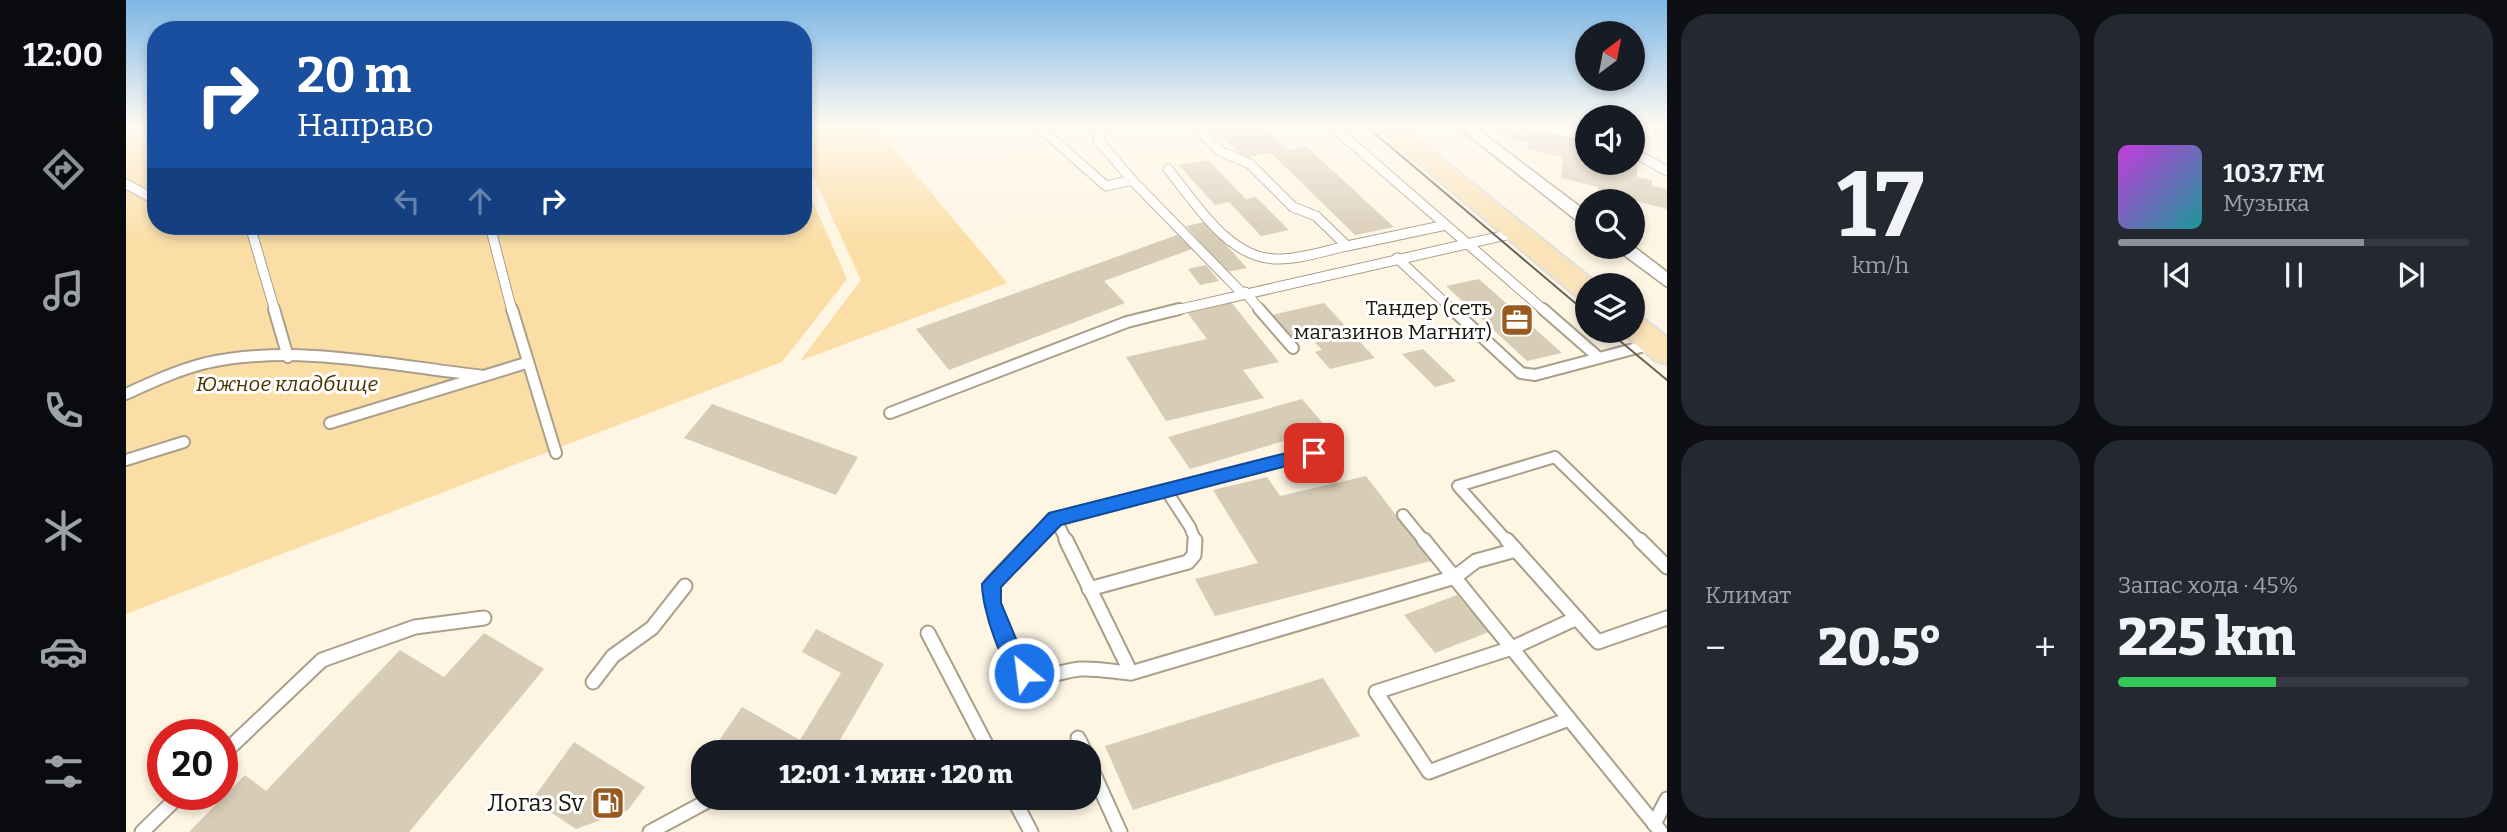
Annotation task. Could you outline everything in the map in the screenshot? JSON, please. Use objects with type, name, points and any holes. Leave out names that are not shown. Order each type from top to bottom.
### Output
[{"type":"main road","points":[[1438,165],[1527,233],[1588,273]]},
{"type":"main road","points":[[1450,165],[1575,279]]},
{"type":"main road","points":[[1645,323],[1656,339]]},
{"type":"street","points":[[1515,165],[1575,211]]},
{"type":"street","points":[[1638,259],[1667,281]]},
{"type":"lane","points":[[1082,165],[1106,186],[1132,180]]},
{"type":"lane","points":[[1119,165],[1243,292],[1293,348]]},
{"type":"lane","points":[[1251,165],[1293,207],[1316,216],[1348,246]]},
{"type":"lane","points":[[1377,165],[1598,357]]},
{"type":"lane","points":[[1168,169],[1233,243],[1247,253],[1265,259],[1282,259],[1446,225]]},
{"type":"lane","points":[[126,184],[147,195]]},
{"type":"lane","points":[[890,413],[1127,322],[1243,292],[1467,243],[1527,233]]},
{"type":"lane","points":[[253,235],[288,357]]},
{"type":"lane","points":[[492,235],[526,363],[556,453]]},
{"type":"lane","points":[[1398,258],[1521,373],[1535,375],[1656,339]]},
{"type":"lane","points":[[126,394],[152,382],[216,361],[288,357],[484,376]]},
{"type":"lane","points":[[330,423],[526,363]]},
{"type":"lane","points":[[126,460],[184,442]]},
{"type":"lane","points":[[1314,453],[1055,519],[991,584],[992,603],[1017,665],[1035,678],[1079,669],[1130,673],[1455,577],[1476,561],[1516,550]]},
{"type":"lane","points":[[1667,567],[1555,457],[1458,486],[1598,642],[1667,618]]},
{"type":"lane","points":[[1090,589],[1188,562],[1196,557],[1196,539],[1166,490]]},
{"type":"lane","points":[[1403,515],[1658,828]]},
{"type":"lane","points":[[1055,519],[1130,673]]},
{"type":"lane","points":[[593,682],[613,656],[652,628],[685,586]]},
{"type":"lane","points":[[238,740],[322,660],[415,627],[484,618]]},
{"type":"lane","points":[[1569,719],[1429,772],[1376,692],[1511,648],[1577,618]]},
{"type":"lane","points":[[928,633],[984,740]]},
{"type":"lane","points":[[1101,790],[1120,832]]},
{"type":"lane","points":[[1658,828],[1667,799]]},
{"type":"lane","points":[[142,832],[165,810]]},
{"type":"lane","points":[[650,832],[691,810]]},
{"type":"lane","points":[[1019,810],[1031,832]]},
{"type":"green space","name":"Южное кладбище","points":[[126,165],[147,165],[147,235],[812,235],[812,200],[847,279],[782,362],[126,614]]},
{"type":"green space","points":[[812,165],[908,165],[1007,283],[800,361],[861,280],[812,174]]},
{"type":"building","points":[[1179,165],[1213,165],[1246,199],[1256,197],[1289,230],[1261,236],[1229,202],[1215,205]]},
{"type":"building","points":[[1283,165],[1326,165],[1394,227],[1355,235]]},
{"type":"building","points":[[1562,165],[1575,165],[1575,175],[1637,175],[1652,180],[1652,186],[1667,189],[1667,209],[1645,203],[1645,189],[1598,187],[1561,178]]},
{"type":"building","points":[[1205,222],[1247,268],[1227,272],[1186,226]]},
{"type":"building","points":[[1177,235],[1192,249],[1104,281],[1125,303],[949,370],[916,329]]},
{"type":"building","points":[[1206,265],[1219,281],[1200,285],[1188,269]]},
{"type":"building","points":[[1479,279],[1562,353],[1527,361],[1446,286]]},
{"type":"building","points":[[1231,302],[1279,362],[1243,370],[1264,398],[1166,421],[1126,357],[1207,339],[1186,311]]},
{"type":"building","points":[[1324,303],[1375,358],[1330,369],[1315,352],[1322,350],[1312,339],[1296,343],[1272,315]]},
{"type":"building","points":[[1423,349],[1456,381],[1435,387],[1402,354]]},
{"type":"building","points":[[1302,399],[1327,428],[1190,469],[1168,437]]},
{"type":"building","points":[[712,404],[858,457],[836,495],[684,438]]},
{"type":"building","points":[[1366,476],[1431,561],[1215,616],[1195,579],[1258,563],[1213,490],[1267,477],[1280,496]]},
{"type":"building","points":[[1457,595],[1489,632],[1435,653],[1404,615]]},
{"type":"building","points":[[816,629],[884,664],[840,740],[800,740],[841,673],[802,652]]},
{"type":"building","points":[[484,633],[544,669],[409,832],[189,832],[211,810],[238,810],[238,782],[245,775],[266,791],[400,650],[444,677]]},
{"type":"building","points":[[1323,678],[1360,736],[1133,810],[1105,746]]},
{"type":"building","points":[[742,707],[800,740],[719,740]]},
{"type":"building","points":[[574,742],[645,787],[628,810],[576,829],[532,800]]},
{"type":"tram line","points":[[1412,165],[1575,303]]},
{"type":"tram line","points":[[1622,343],[1667,380]]},
{"type":"place","name":"Тандер (сеть магазинов Магнит)","points":[[1517,320]]},
{"type":"place","name":"Логаз Sv","points":[[608,803]]},
{"type":"route","points":[[1024,673],[1017,665],[992,603],[991,584],[1055,519],[1314,453]]}]
